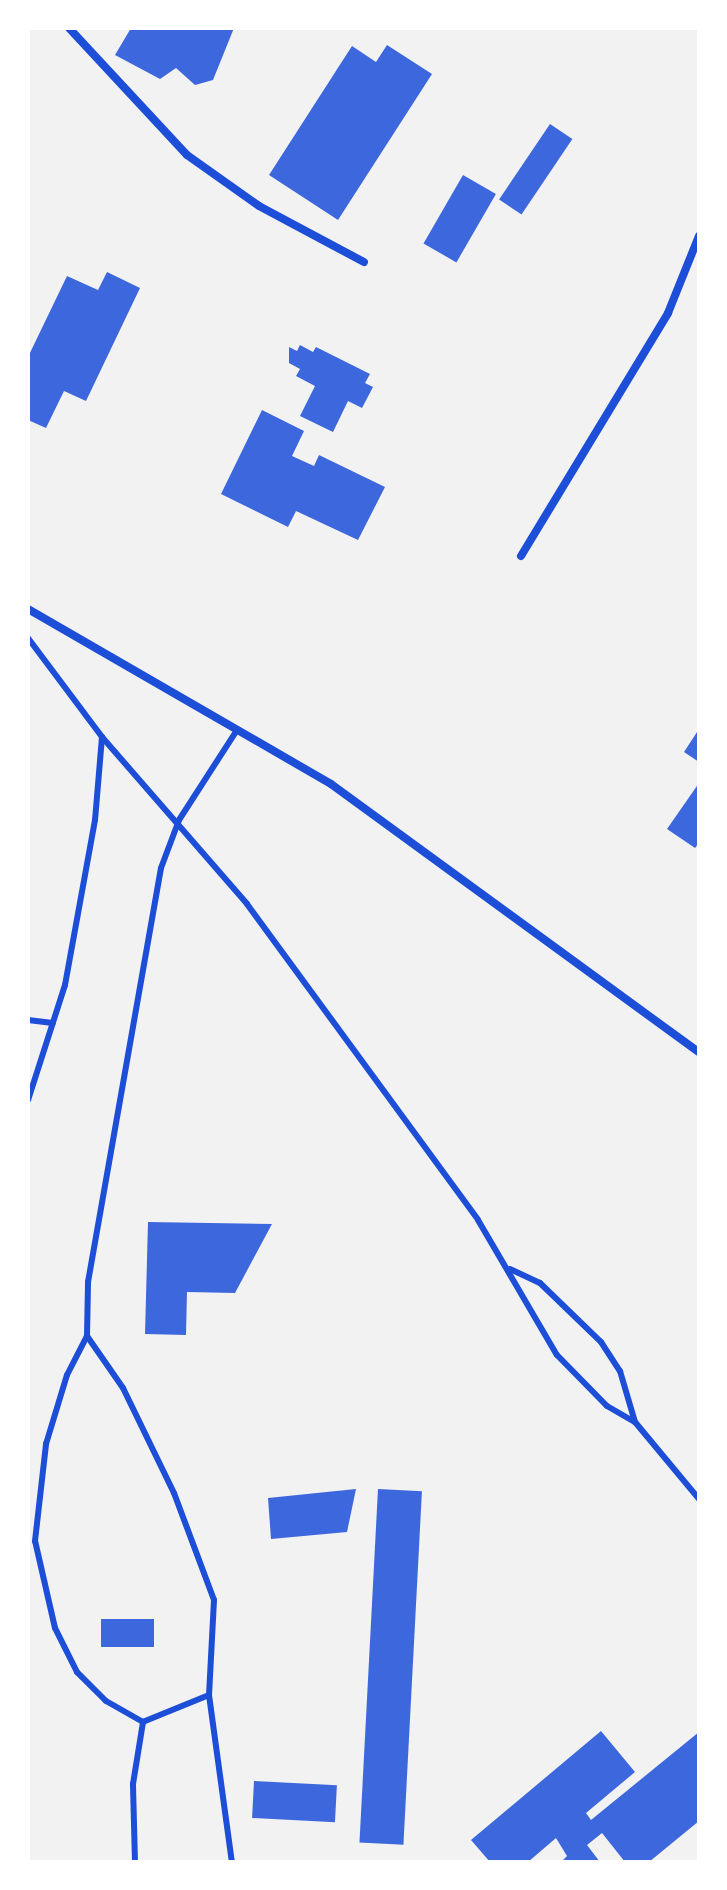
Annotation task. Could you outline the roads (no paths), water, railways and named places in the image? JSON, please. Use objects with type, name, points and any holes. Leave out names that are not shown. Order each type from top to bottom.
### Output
[{"type":"street","points":[[69,28],[187,155],[259,206],[364,262]]},
{"type":"street","points":[[521,556],[668,313],[699,236]]},
{"type":"street","points":[[28,609],[331,784],[699,1052]]},
{"type":"lane","points":[[28,638],[102,737],[179,820],[247,904],[510,1269],[557,1355],[607,1406],[635,1422],[699,1499]]},
{"type":"lane","points":[[143,1722],[106,1701],[77,1672],[55,1628],[35,1541],[46,1444],[67,1375],[87,1336],[88,1282],[136,992],[161,868],[179,820],[237,730]]},
{"type":"lane","points":[[28,1100],[65,985],[95,820],[102,737]]},
{"type":"lane","points":[[28,1020],[53,1023]]},
{"type":"lane","points":[[510,1269],[540,1283],[601,1342],[620,1371],[635,1422]]},
{"type":"lane","points":[[87,1336],[123,1388],[203,1565],[214,1600],[209,1695],[232,1862]]},
{"type":"lane","points":[[143,1722],[209,1695]]},
{"type":"lane","points":[[135,1862],[133,1784],[143,1722]]}]
